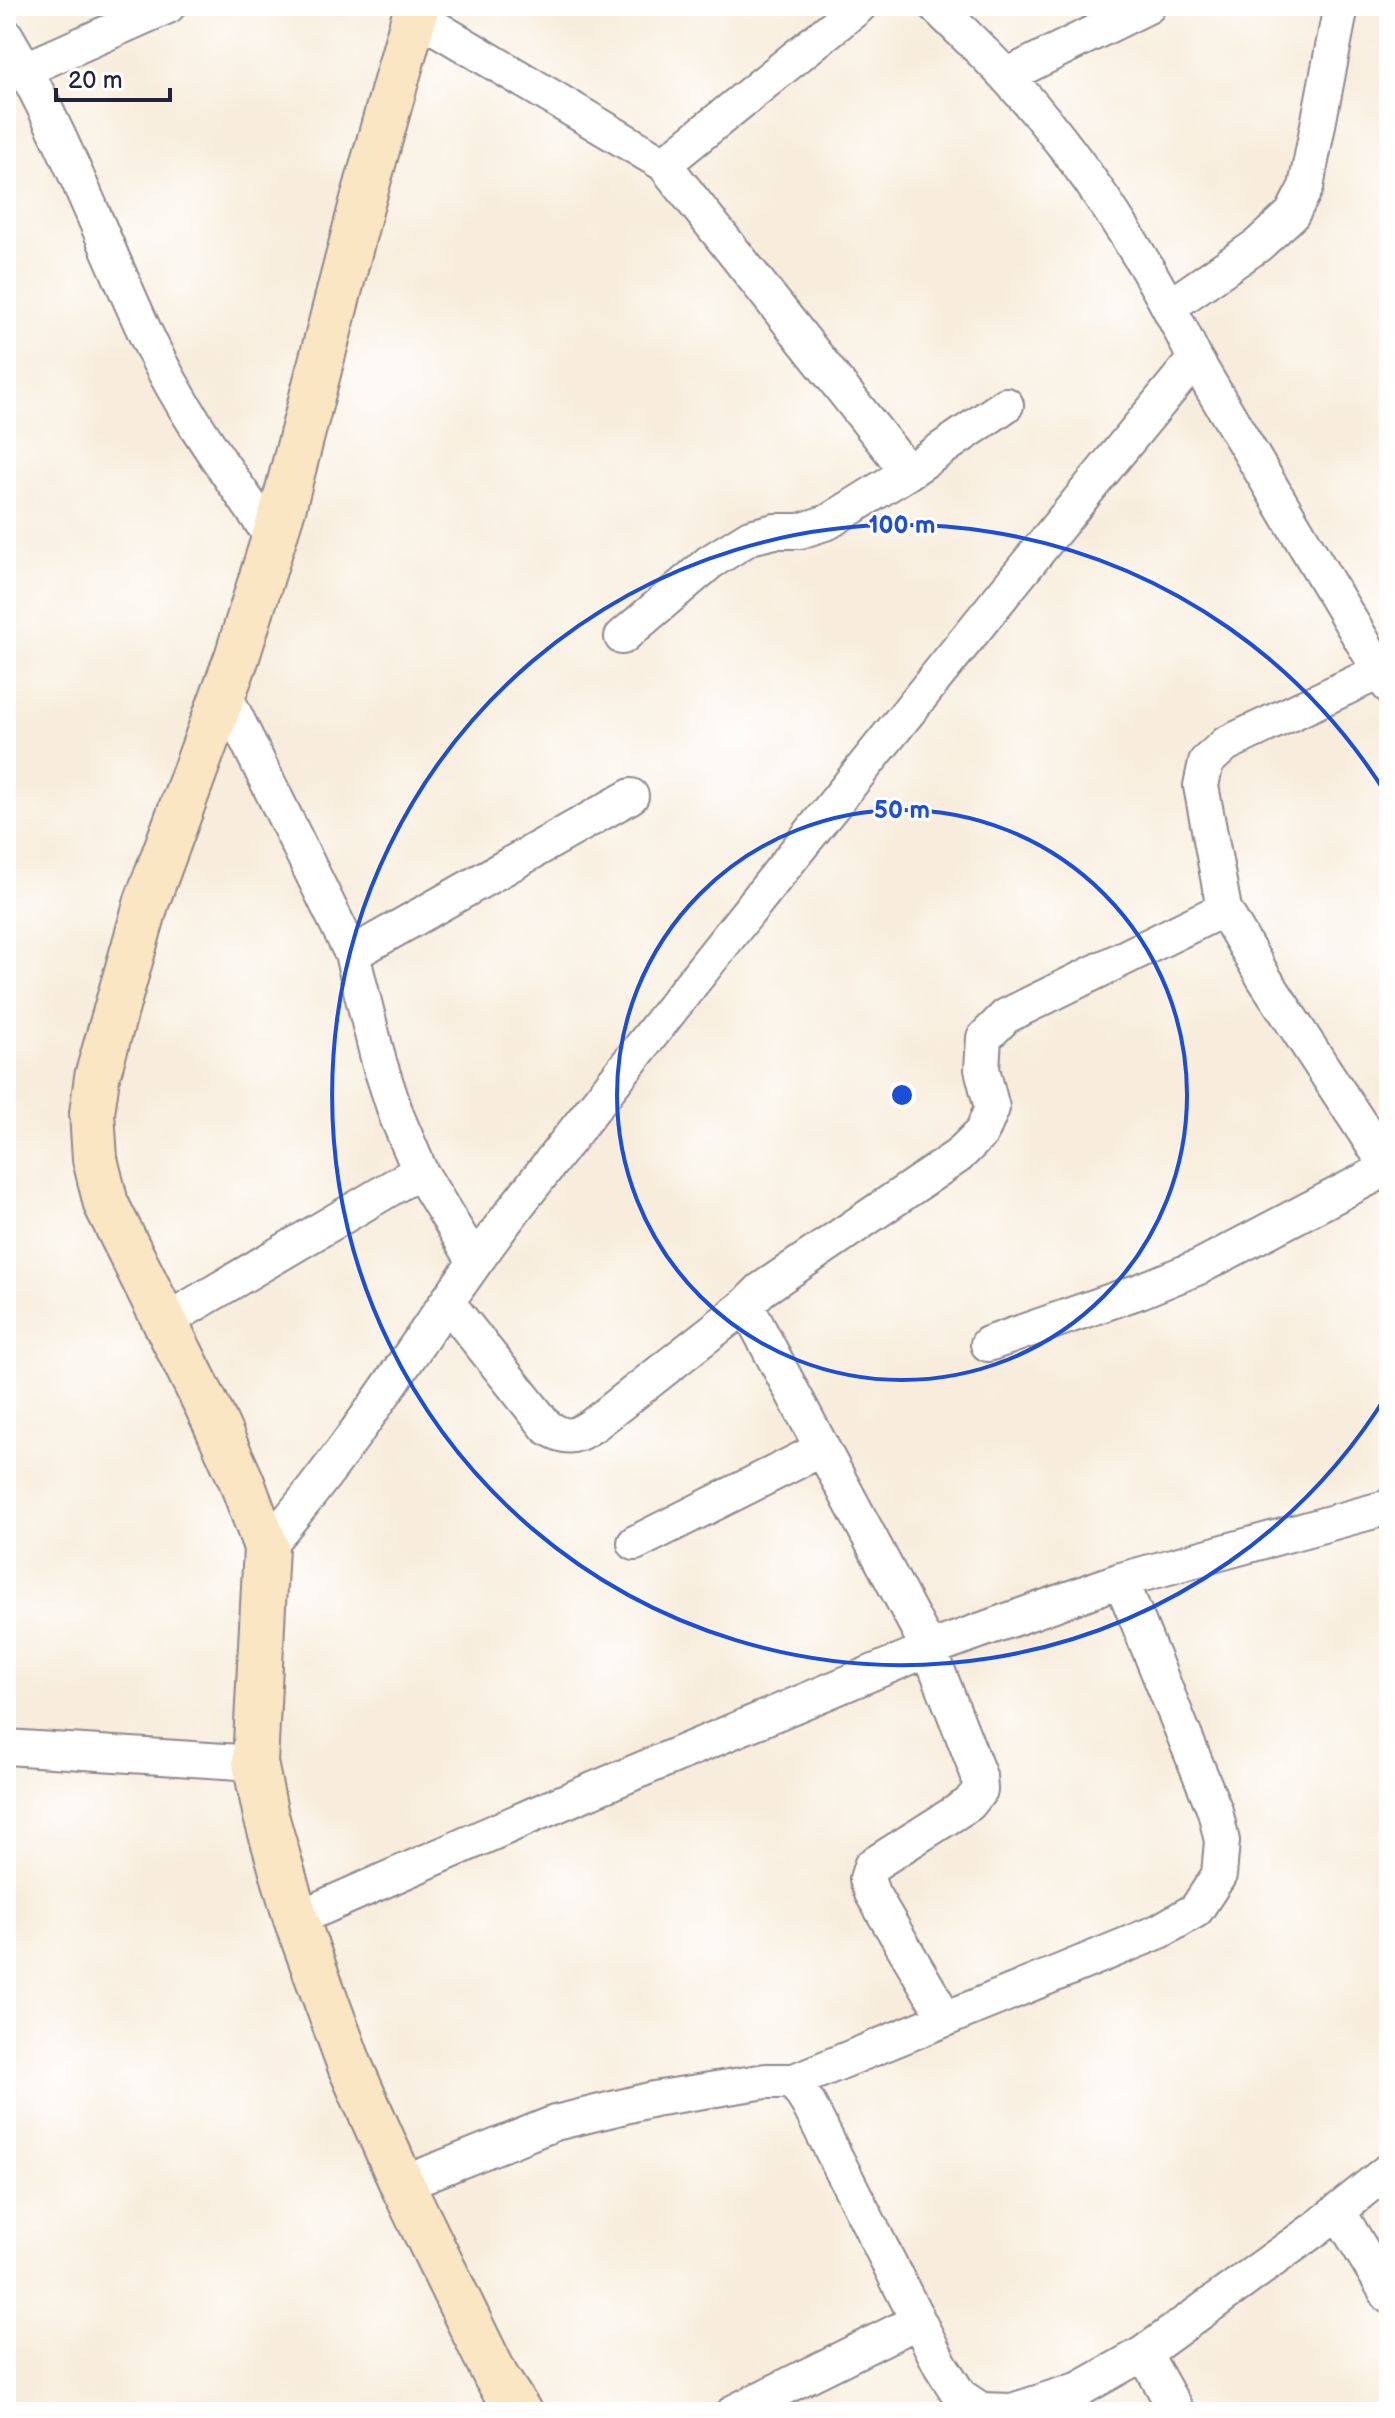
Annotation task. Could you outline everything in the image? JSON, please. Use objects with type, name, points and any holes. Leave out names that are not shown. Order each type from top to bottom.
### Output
[{"type":"street","points":[[26,69],[168,6]]},
{"type":"street","points":[[664,164],[859,6]]},
{"type":"street","points":[[936,6],[1006,76],[1083,171],[1170,306],[1195,359],[1385,678],[1226,744],[1206,762],[1201,786],[1224,909],[1264,978],[1389,1169],[1199,1267],[988,1344]]},
{"type":"street","points":[[1006,76],[1148,6]]},
{"type":"street","points":[[1170,306],[1258,245],[1292,214],[1306,187],[1341,6]]},
{"type":"street","points":[[519,2412],[496,2377],[402,2184],[350,2066],[296,1919],[266,1816],[255,1763],[266,1547],[214,1420],[106,1204],[95,1159],[92,1113],[97,1077],[147,901],[224,693],[274,540],[416,10],[664,164],[908,472]]},
{"type":"street","points":[[6,36],[26,69],[163,368],[213,450],[274,540]]},
{"type":"street","points":[[266,1547],[321,1482],[475,1262],[994,604],[1195,359]]},
{"type":"street","points":[[622,637],[710,562],[750,537],[775,531],[800,531],[828,522],[1006,405]]},
{"type":"street","points":[[224,693],[352,954],[379,1062],[397,1117],[420,1171],[475,1262]]},
{"type":"street","points":[[352,954],[631,796]]},
{"type":"street","points":[[447,1302],[547,1427],[561,1436],[577,1435],[746,1305],[761,1290],[958,1156],[982,1132],[992,1108],[982,1069],[984,1038],[1006,1016],[1224,909]]},
{"type":"street","points":[[164,1322],[420,1171]]},
{"type":"street","points":[[746,1305],[929,1649],[979,1776],[980,1790],[969,1804],[871,1866],[867,1879],[872,1893],[946,2019]]},
{"type":"street","points":[[635,1543],[822,1449]]},
{"type":"street","points":[[296,1919],[533,1815],[929,1649],[1121,1580],[1389,1507]]},
{"type":"street","points":[[402,2184],[555,2123],[654,2099],[766,2081],[794,2081],[1160,1931],[1196,1910],[1219,1875],[1222,1841],[1215,1811],[1121,1580]]},
{"type":"street","points":[[6,1747],[255,1763]]},
{"type":"street","points":[[794,2081],[960,2396],[981,2411],[1012,2411],[1080,2389],[1144,2353],[1389,2170]]},
{"type":"street","points":[[1338,2211],[1389,2296]]},
{"type":"street","points":[[734,2412],[918,2321]]},
{"type":"street","points":[[1144,2353],[1177,2412]]}]
